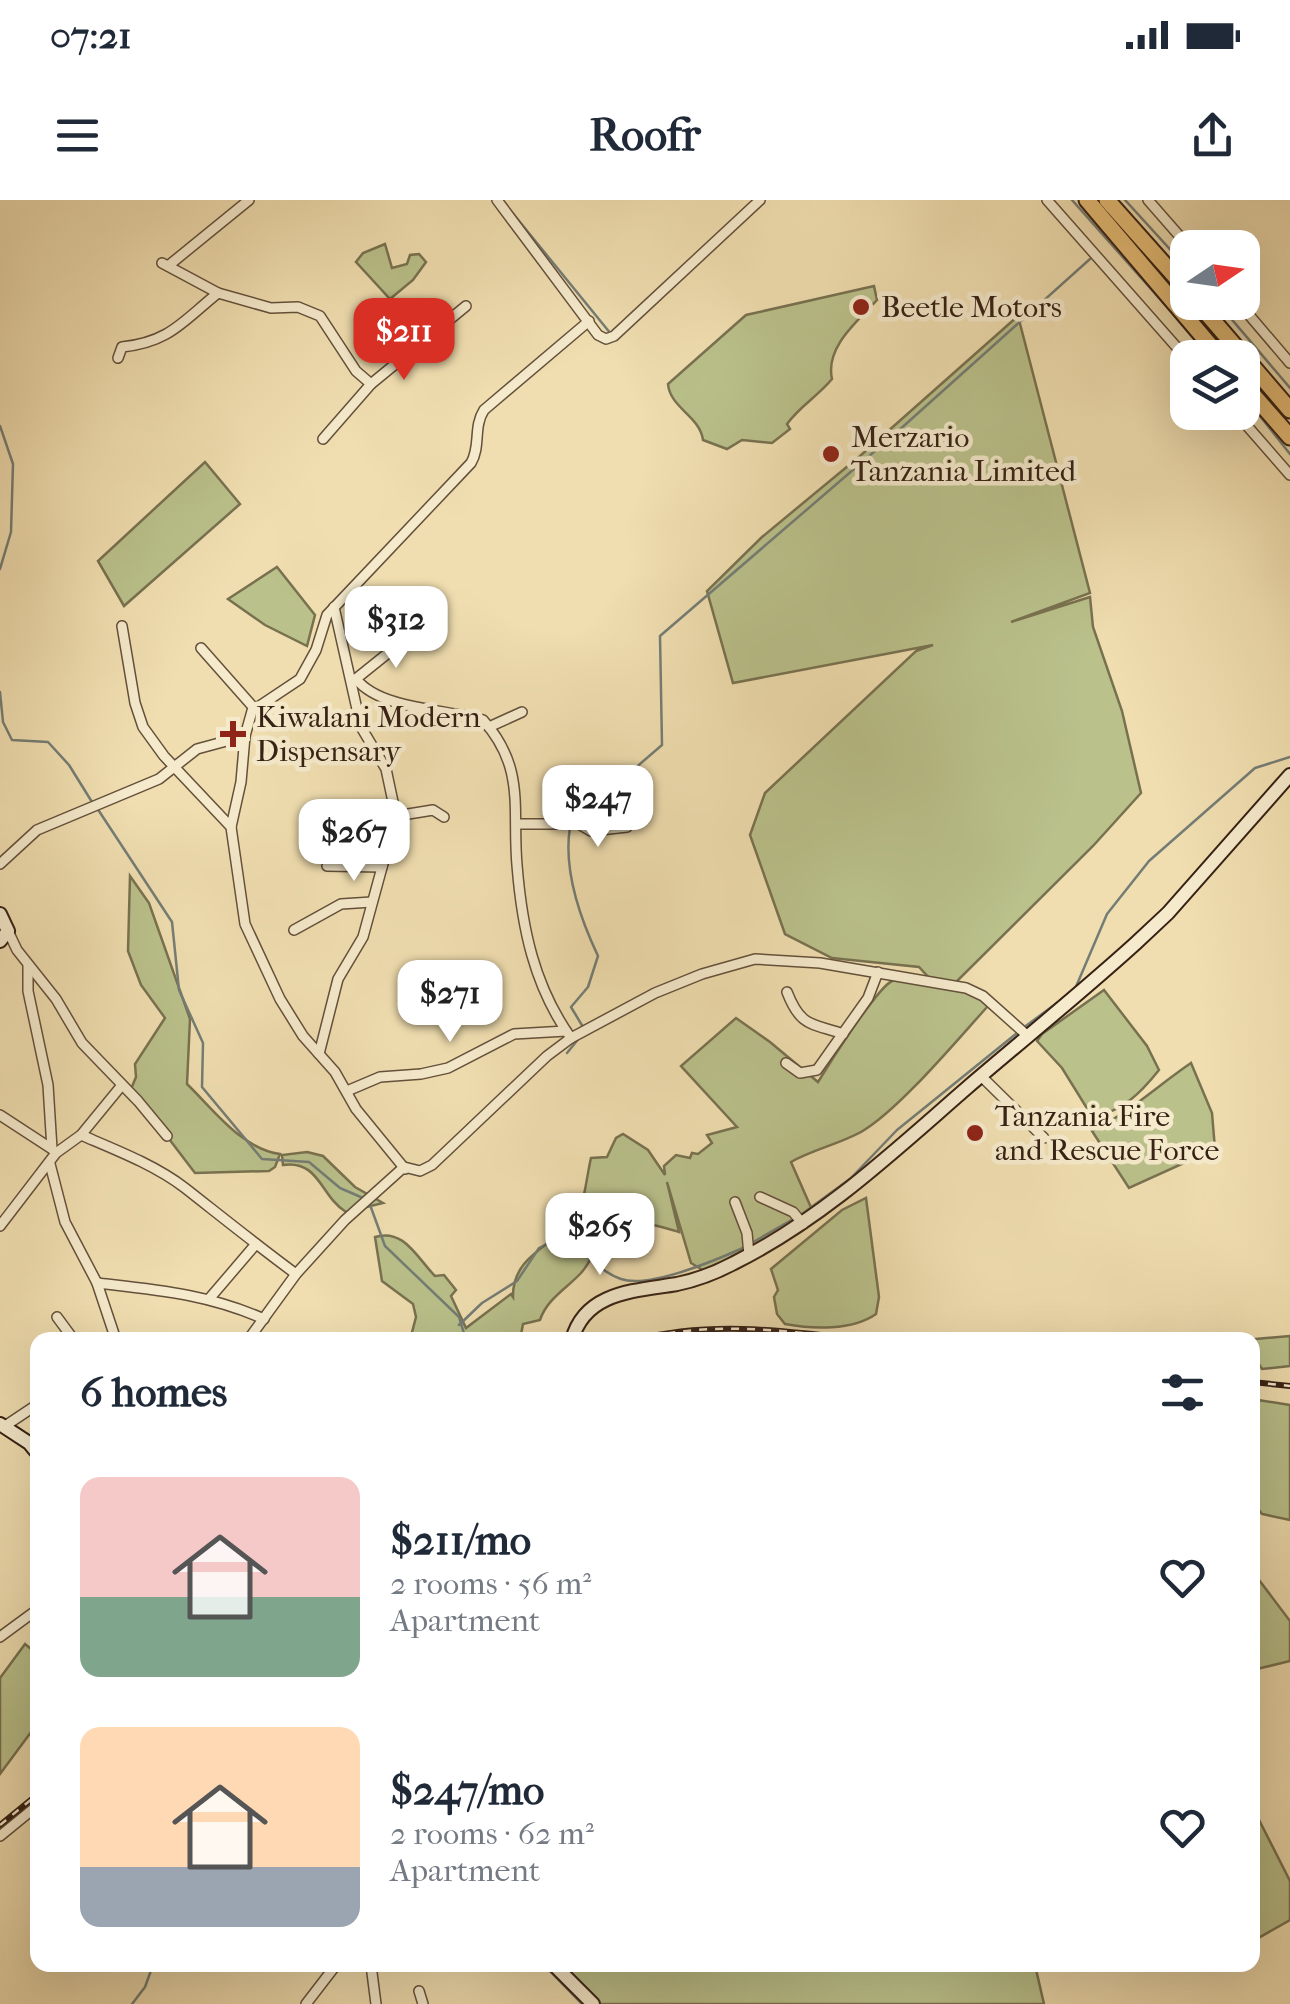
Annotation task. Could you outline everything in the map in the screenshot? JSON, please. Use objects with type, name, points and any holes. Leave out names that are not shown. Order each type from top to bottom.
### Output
[{"type":"highway","points":[[1087,200],[1207,340]]},
{"type":"highway","points":[[1107,200],[1170,271]]},
{"type":"highway","points":[[1212,320],[1290,410]]},
{"type":"highway","points":[[1260,403],[1290,437]]},
{"type":"street","points":[[249,200],[165,264],[218,293],[270,308],[298,307],[320,316],[356,370],[371,384]]},
{"type":"street","points":[[497,200],[598,335],[606,339],[614,336],[760,200]]},
{"type":"street","points":[[1047,200],[1170,340]]},
{"type":"street","points":[[1148,200],[1174,230]]},
{"type":"street","points":[[118,358],[122,347],[150,343],[181,328],[218,293]]},
{"type":"street","points":[[323,439],[371,384],[466,306]]},
{"type":"street","points":[[1253,320],[1290,364]]},
{"type":"street","points":[[405,1170],[293,1022],[253,946],[245,924],[231,827],[242,782],[245,736],[254,708],[286,691],[307,670],[323,623],[334,607],[471,463],[484,410],[589,321]]},
{"type":"street","points":[[1251,430],[1290,475]]},
{"type":"street","points":[[319,1054],[338,979],[360,943],[396,816],[388,777],[361,727],[334,607]]},
{"type":"street","points":[[122,626],[142,727],[231,827]]},
{"type":"street","points":[[353,682],[418,629]]},
{"type":"street","points":[[201,648],[254,708]]},
{"type":"street","points":[[353,682],[369,691],[440,713],[474,718],[489,727],[510,764],[519,889],[528,945],[543,993],[568,1034]]},
{"type":"street","points":[[489,727],[522,712]]},
{"type":"street","points":[[0,864],[38,830],[159,779],[197,749],[245,736]]},
{"type":"street","points":[[576,1332],[587,1312],[604,1299],[627,1291],[694,1280],[748,1256],[804,1224],[848,1192],[1168,913],[1290,775]]},
{"type":"street","points":[[396,816],[433,810],[444,818]]},
{"type":"street","points":[[517,824],[583,825],[591,832],[627,827]]},
{"type":"street","points":[[327,866],[382,867]]},
{"type":"street","points":[[294,930],[340,904],[372,902]]},
{"type":"street","points":[[0,914],[4,936],[56,999],[82,1043],[167,1136]]},
{"type":"street","points":[[254,1332],[296,1274],[345,1220],[405,1170],[420,1171],[432,1165],[568,1034],[702,974],[756,958],[820,963],[966,988],[983,996],[1029,1036]]},
{"type":"street","points":[[0,1226],[50,1164],[54,1151],[48,1085],[28,991],[28,966]]},
{"type":"street","points":[[786,1062],[800,1073],[817,1070],[868,998],[878,972]]},
{"type":"street","points":[[787,992],[796,1013],[807,1024],[843,1034]]},
{"type":"street","points":[[347,1091],[380,1076],[448,1068],[514,1034],[568,1034]]},
{"type":"street","points":[[980,1076],[1044,1138]]},
{"type":"street","points":[[54,1151],[81,1135],[122,1085]]},
{"type":"street","points":[[0,1115],[54,1151]]},
{"type":"street","points":[[81,1135],[183,1187],[296,1274]]},
{"type":"street","points":[[50,1164],[64,1222],[97,1283],[113,1332]]},
{"type":"street","points":[[760,1197],[793,1212],[804,1224]]},
{"type":"street","points":[[735,1202],[747,1233],[748,1256]]},
{"type":"street","points":[[209,1299],[256,1244]]},
{"type":"street","points":[[97,1283],[171,1290],[230,1304],[264,1319]]},
{"type":"street","points":[[57,1316],[68,1332]]},
{"type":"street","points":[[30,1409],[2,1425],[30,1444]]},
{"type":"street","points":[[0,1637],[30,1616]]},
{"type":"street","points":[[0,1836],[30,1812]]},
{"type":"street","points":[[306,2004],[331,1972]]},
{"type":"street","points":[[372,1972],[376,2004]]},
{"type":"street","points":[[561,1972],[593,2004]]},
{"type":"street","points":[[419,1991],[422,2004]]},
{"type":"green space","points":[[385,244],[392,268],[407,264],[410,255],[419,254],[426,262],[413,280],[390,299],[356,262],[363,253]]},
{"type":"green space","points":[[874,286],[877,300],[852,326],[833,356],[832,379],[792,418],[787,424],[790,429],[772,443],[742,440],[727,449],[703,440],[697,425],[674,400],[668,384],[746,315]]},
{"type":"green space","points":[[1018,316],[1090,593],[1011,622],[1090,597],[1093,627],[1122,711],[1141,793],[953,985],[986,996],[988,1006],[927,1074],[861,1132],[791,1162],[813,1212],[706,1272],[691,1263],[667,1182],[679,1232],[636,1222],[607,1231],[584,1269],[552,1300],[540,1320],[523,1324],[522,1332],[412,1332],[416,1317],[413,1304],[382,1281],[375,1237],[385,1235],[402,1241],[435,1276],[444,1275],[456,1290],[451,1296],[466,1328],[511,1294],[513,1297],[519,1271],[575,1219],[591,1158],[607,1157],[616,1138],[623,1134],[648,1150],[665,1175],[664,1166],[676,1155],[690,1158],[692,1153],[698,1154],[712,1143],[707,1135],[737,1127],[681,1066],[736,1018],[818,1082],[885,987],[902,978],[930,979],[919,967],[832,958],[785,934],[750,835],[765,793],[916,651],[933,645],[733,683],[707,591],[762,537]]},
{"type":"green space","points":[[205,462],[240,504],[124,606],[98,561]]},
{"type":"green space","points":[[277,567],[315,615],[307,646],[265,625],[228,599]]},
{"type":"green space","points":[[130,876],[149,903],[190,1019],[187,1084],[241,1137],[280,1154],[269,1171],[195,1173],[131,1089],[136,1077],[135,1064],[165,1018],[141,985],[128,951]]},
{"type":"green space","points":[[1104,990],[1147,1046],[1159,1070],[1130,1100],[1093,1118],[1062,1068],[1037,1041]]},
{"type":"green space","points":[[1191,1063],[1212,1113],[1215,1149],[1129,1188],[1092,1131],[1131,1108]]},
{"type":"green space","points":[[307,1152],[323,1156],[355,1187],[383,1203],[346,1212],[312,1173],[295,1165],[283,1165],[282,1155]]},
{"type":"green space","points":[[866,1198],[879,1297],[876,1314],[844,1326],[785,1324],[777,1314],[774,1297],[778,1290],[771,1269],[842,1210]]},
{"type":"green space","points":[[1290,1336],[1290,1366],[1262,1369],[1260,1339]]},
{"type":"green space","points":[[1260,1400],[1290,1405],[1290,1520],[1262,1514]]},
{"type":"green space","points":[[1260,1581],[1290,1621],[1290,1661],[1260,1668]]},
{"type":"green space","points":[[25,1644],[30,1648],[30,1733],[0,1774],[0,1678]]},
{"type":"green space","points":[[1260,1822],[1290,1881],[1290,1920],[1260,1937]]},
{"type":"green space","points":[[568,1972],[1037,1972],[1044,2004],[599,2004]]},
{"type":"waterway","points":[[1072,200],[1191,334]]},
{"type":"waterway","points":[[1125,200],[1170,249]]},
{"type":"waterway","points":[[506,205],[611,334]]},
{"type":"waterway","points":[[571,819],[584,791],[626,776],[662,745],[660,636],[1090,259]]},
{"type":"waterway","points":[[1232,320],[1290,388]]},
{"type":"waterway","points":[[1260,416],[1290,454]]},
{"type":"waterway","points":[[0,426],[13,464],[11,532],[0,569]]},
{"type":"waterway","points":[[0,692],[3,722],[12,740],[48,742],[69,765],[92,802]]},
{"type":"waterway","points":[[1075,989],[1107,914],[1149,861],[1255,768],[1290,757]]},
{"type":"waterway","points":[[97,808],[172,922],[179,990],[203,1043],[202,1087],[262,1159],[309,1162],[340,1188],[363,1198]]},
{"type":"waterway","points":[[570,827],[569,860],[575,893],[598,956],[588,987],[571,1007],[583,1027]]},
{"type":"waterway","points":[[1023,1028],[1065,997]]},
{"type":"waterway","points":[[802,1214],[851,1178],[897,1130],[1017,1033]]},
{"type":"waterway","points":[[567,1053],[580,1037]]},
{"type":"waterway","points":[[369,1202],[385,1246],[459,1317],[464,1332]]},
{"type":"waterway","points":[[750,1244],[795,1218]]},
{"type":"waterway","points":[[459,1325],[482,1303],[517,1281],[539,1248],[567,1234],[606,1271],[633,1281],[682,1272],[743,1248]]},
{"type":"waterway","points":[[132,2004],[150,1972]]},
{"type":"waterway","points":[[331,1977],[336,1972]]},
{"type":"waterway","points":[[551,1972],[582,2004]]},
{"type":"railway","points":[[678,1332],[788,1332]]},
{"type":"railway","points":[[1260,1383],[1290,1386]]},
{"type":"railway","points":[[0,1825],[30,1801]]},
{"type":"place","name":"Beetle Motors","points":[[861,307]]},
{"type":"place","name":"Merzario Tanzania Limited","points":[[831,454]]},
{"type":"place","name":"Kiwalani Modern Dispensary","points":[[233,734]]},
{"type":"place","name":"Tanzania Fire and Rescue Force","points":[[975,1133]]}]
